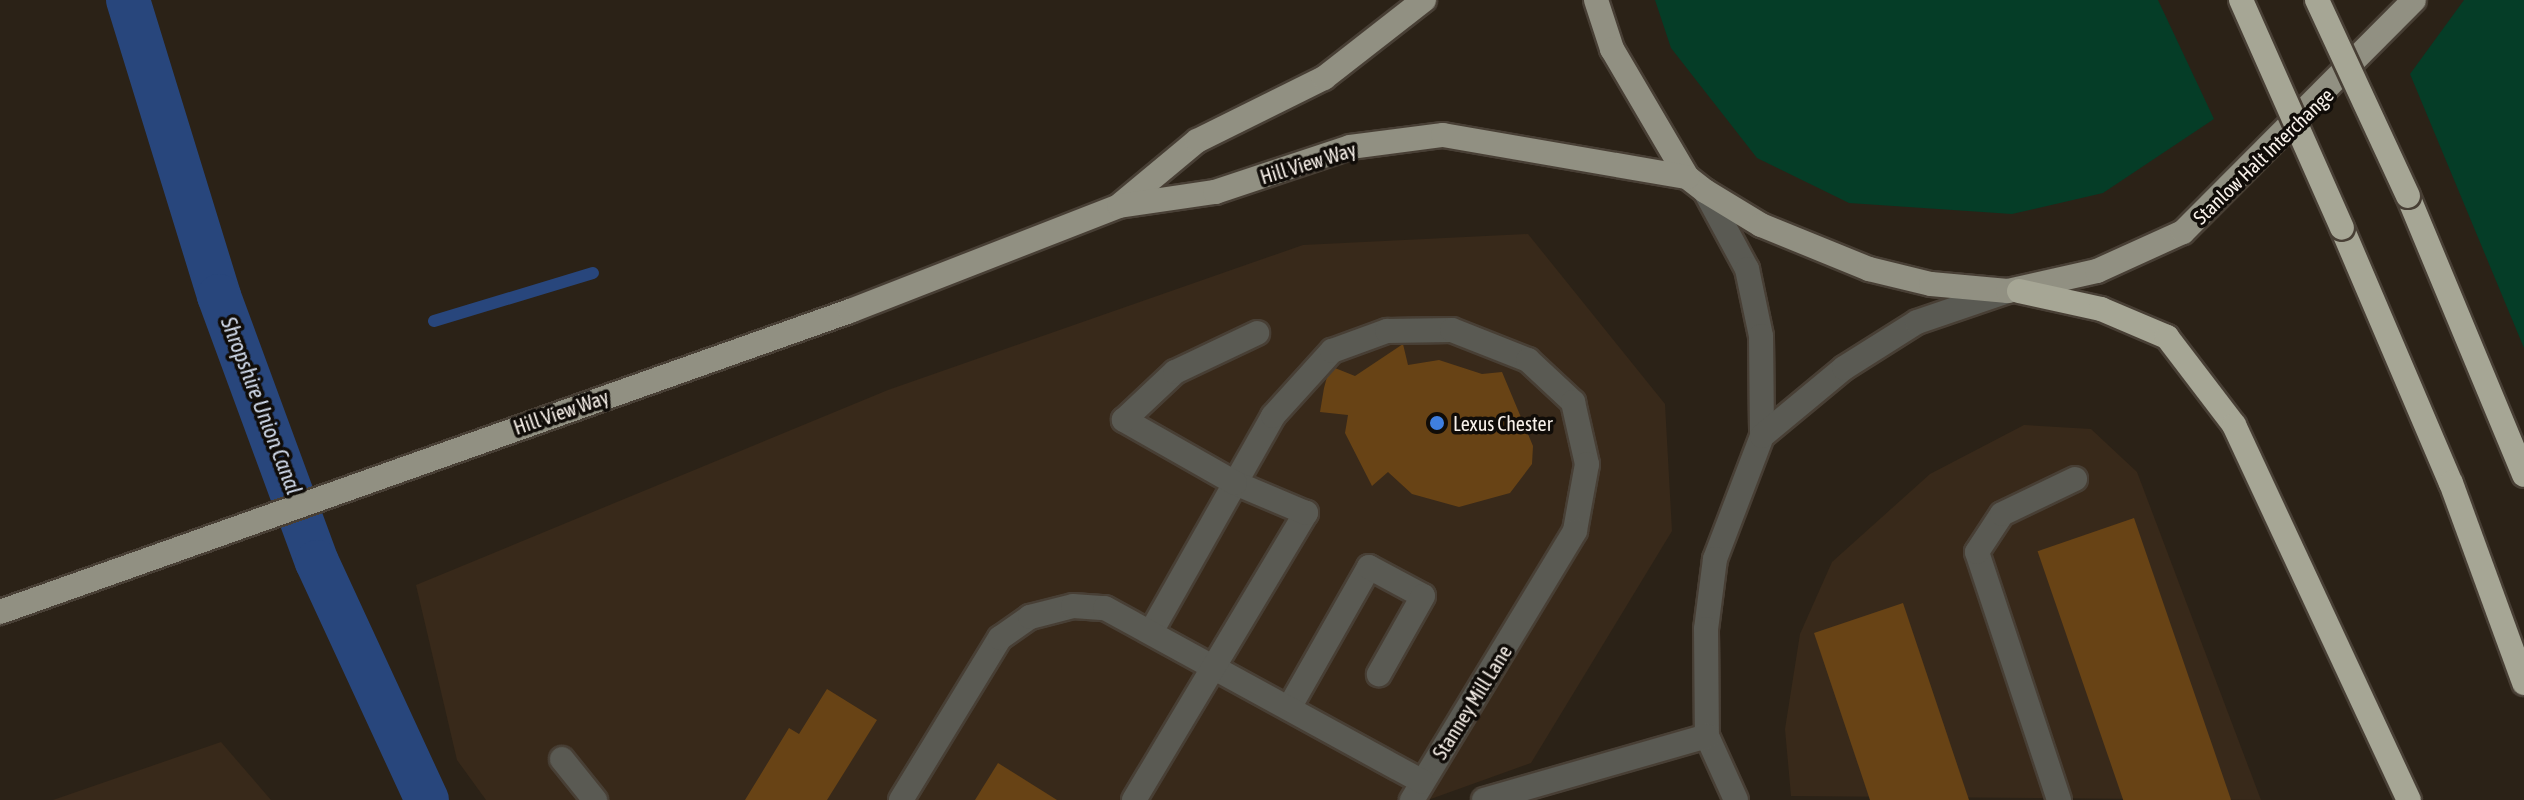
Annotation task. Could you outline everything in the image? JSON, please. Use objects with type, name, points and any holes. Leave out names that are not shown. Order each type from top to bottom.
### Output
[{"type":"highway","points":[[2241,0],[2451,483],[2524,683]]},
{"type":"highway","points":[[2317,0],[2408,196],[2524,475]]},
{"type":"highway","points":[[2014,291],[2101,309],[2167,337],[2234,425],[2409,800]]},
{"type":"main road","name":"Hill View Way","points":[[1119,206],[1197,141],[1324,78],[1424,0]]},
{"type":"main road","name":"Stanlow Halt Interchange","points":[[1596,0],[1612,49],[1696,184],[1761,225],[1869,269],[1931,284],[2014,291],[2097,271],[2183,232],[2414,0]]},
{"type":"main road","name":"Hill View Way","points":[[0,612],[374,477],[850,311],[1119,206],[1215,192],[1350,147],[1443,135],[1696,184]]},
{"type":"street","points":[[1696,184],[1747,269],[1761,336],[1762,436],[1715,559],[1706,629],[1707,736],[1736,800]]},
{"type":"street","points":[[1762,436],[1844,368],[1917,322],[2014,291]]},
{"type":"street","name":"Stanney Mill Lane","points":[[1151,632],[1273,416],[1332,351],[1387,331],[1452,330],[1528,360],[1573,402],[1587,464],[1575,531],[1417,791]]},
{"type":"street","points":[[1134,800],[1218,669],[1306,513],[1235,483],[1124,420],[1175,372],[1257,333]]},
{"type":"street","points":[[2059,800],[1977,552],[2002,514],[2075,479]]},
{"type":"street","points":[[1289,708],[1369,567],[1423,596],[1379,674]]},
{"type":"street","points":[[901,800],[1000,638],[1030,617],[1073,606],[1105,608],[1151,632],[1289,708],[1417,791]]},
{"type":"street","points":[[1484,800],[1707,736]]},
{"type":"street","points":[[562,759],[595,800]]},
{"type":"shaded area","points":[[1528,234],[1665,404],[1672,531],[1531,763],[1428,800],[486,800],[457,760],[416,585],[888,390],[1303,245]]},
{"type":"shaded area","points":[[2024,425],[2091,429],[2137,472],[2261,800],[1791,796],[1785,729],[1800,634],[1832,562],[1930,474]]},
{"type":"shaded area","points":[[221,742],[271,800],[53,800]]},
{"type":"green space","points":[[1655,0],[2158,0],[2214,119],[2103,193],[2012,214],[1849,203],[1757,158],[1671,48]]},
{"type":"green space","points":[[2464,0],[2524,0],[2524,348],[2410,74]]},
{"type":"building","name":"Lexus Chester","points":[[1403,344],[1408,365],[1439,360],[1482,374],[1502,372],[1533,446],[1532,464],[1510,493],[1459,507],[1412,494],[1388,472],[1372,486],[1345,433],[1348,415],[1320,412],[1324,388],[1330,366],[1355,376]]},
{"type":"building","points":[[2134,518],[2231,800],[2123,800],[2038,551]]},
{"type":"building","points":[[1903,603],[1969,800],[1870,800],[1814,633]]},
{"type":"building","points":[[827,689],[877,720],[827,800],[745,800],[789,728],[799,734]]},
{"type":"building","points":[[998,763],[1057,800],[975,800]]},
{"type":"waterway","name":"Shropshire Union Canal","points":[[128,0],[219,296],[317,562],[427,800]]},
{"type":"waterway","points":[[434,321],[593,273]]},
{"type":"place","name":"Lexus Chester","points":[[1437,423]]}]
